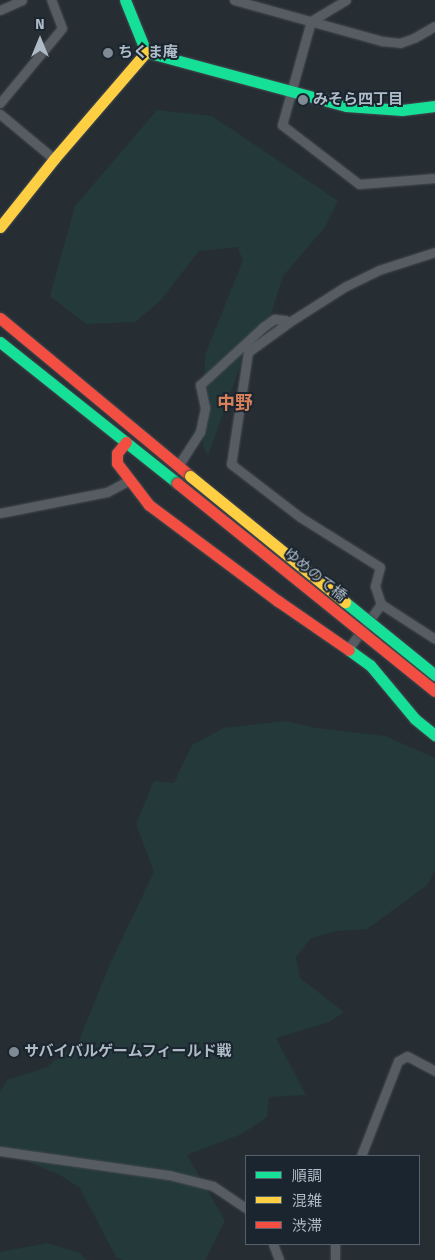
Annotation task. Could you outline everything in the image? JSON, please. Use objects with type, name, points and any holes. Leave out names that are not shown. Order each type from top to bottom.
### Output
[{"type":"street","points":[[0,10],[22,0]]},
{"type":"street","points":[[0,103],[62,28],[51,0]]},
{"type":"street","points":[[125,0],[146,52]]},
{"type":"street","points":[[234,0],[382,41],[400,42],[414,38],[435,26]]},
{"type":"street","points":[[346,0],[310,21],[282,125],[350,180],[359,184],[435,178]]},
{"type":"street","points":[[146,52],[346,106],[371,110],[435,106]]},
{"type":"street","points":[[0,227],[54,159],[146,52]]},
{"type":"street","points":[[0,114],[54,159]]},
{"type":"street","points":[[435,252],[378,270],[346,286],[288,323],[248,352],[231,464],[300,517],[380,567],[375,586],[381,604],[435,639]]},
{"type":"street","name":"ゆめのて橋","points":[[0,318],[190,476],[435,675]]},
{"type":"street","points":[[178,466],[200,432],[205,408],[200,385],[274,319],[285,320],[288,323]]},
{"type":"street","name":"ゆめのて橋","points":[[0,342],[435,692]]},
{"type":"street","points":[[126,442],[117,453],[117,464],[128,481],[149,505],[348,649],[379,674],[415,718],[435,735]]},
{"type":"street","points":[[0,513],[107,492],[128,481]]},
{"type":"street","points":[[348,649],[381,604]]},
{"type":"street","points":[[361,1155],[398,1061],[407,1056],[435,1071]]},
{"type":"street","points":[[0,1152],[169,1175],[213,1186],[245,1207]]},
{"type":"street","points":[[273,1245],[278,1260]]},
{"type":"street","points":[[334,1260],[335,1245]]},
{"type":"green space","points":[[157,110],[212,116],[338,201],[325,227],[283,276],[270,317],[243,346],[241,364],[208,455],[203,446],[205,355],[243,260],[237,247],[199,251],[160,301],[135,322],[86,324],[50,296],[75,206]]},
{"type":"green space","points":[[285,721],[316,728],[385,736],[435,758],[435,870],[427,885],[367,929],[337,931],[311,938],[296,957],[300,978],[344,1012],[329,1022],[276,1038],[306,1095],[269,1097],[267,1117],[242,1134],[187,1155],[225,1221],[205,1260],[123,1260],[116,1257],[80,1188],[60,1175],[0,1150],[0,1092],[7,1080],[45,1068],[78,1043],[110,964],[154,872],[136,824],[154,781],[174,783],[192,745],[224,728]]},
{"type":"green space","points":[[47,1243],[80,1253],[86,1260],[0,1260],[0,1252]]},
{"type":"traffic: fast","points":[[125,0],[146,52]]},
{"type":"traffic: fast","points":[[146,52],[346,106],[402,110],[435,106]]},
{"type":"traffic: fast","points":[[0,342],[177,483]]},
{"type":"traffic: fast","points":[[345,602],[435,675]]},
{"type":"traffic: fast","points":[[349,650],[370,665],[415,719],[435,735]]},
{"type":"traffic: slow","points":[[0,227],[54,159],[146,52]]},
{"type":"traffic: slow","points":[[190,476],[345,602]]},
{"type":"traffic: jam","points":[[0,318],[190,476]]},
{"type":"traffic: jam","points":[[126,442],[117,453],[117,463],[149,505],[278,601],[349,650]]},
{"type":"traffic: jam","points":[[177,483],[435,691]]},
{"type":"place","name":"ちくま庵","points":[[108,53]]},
{"type":"place","name":"みそら四丁目","points":[[303,100]]},
{"type":"place","name":"サバイバルゲームフィールド戦","points":[[14,1052]]},
{"type":"district","name":"中野","points":[[235,403]]}]
